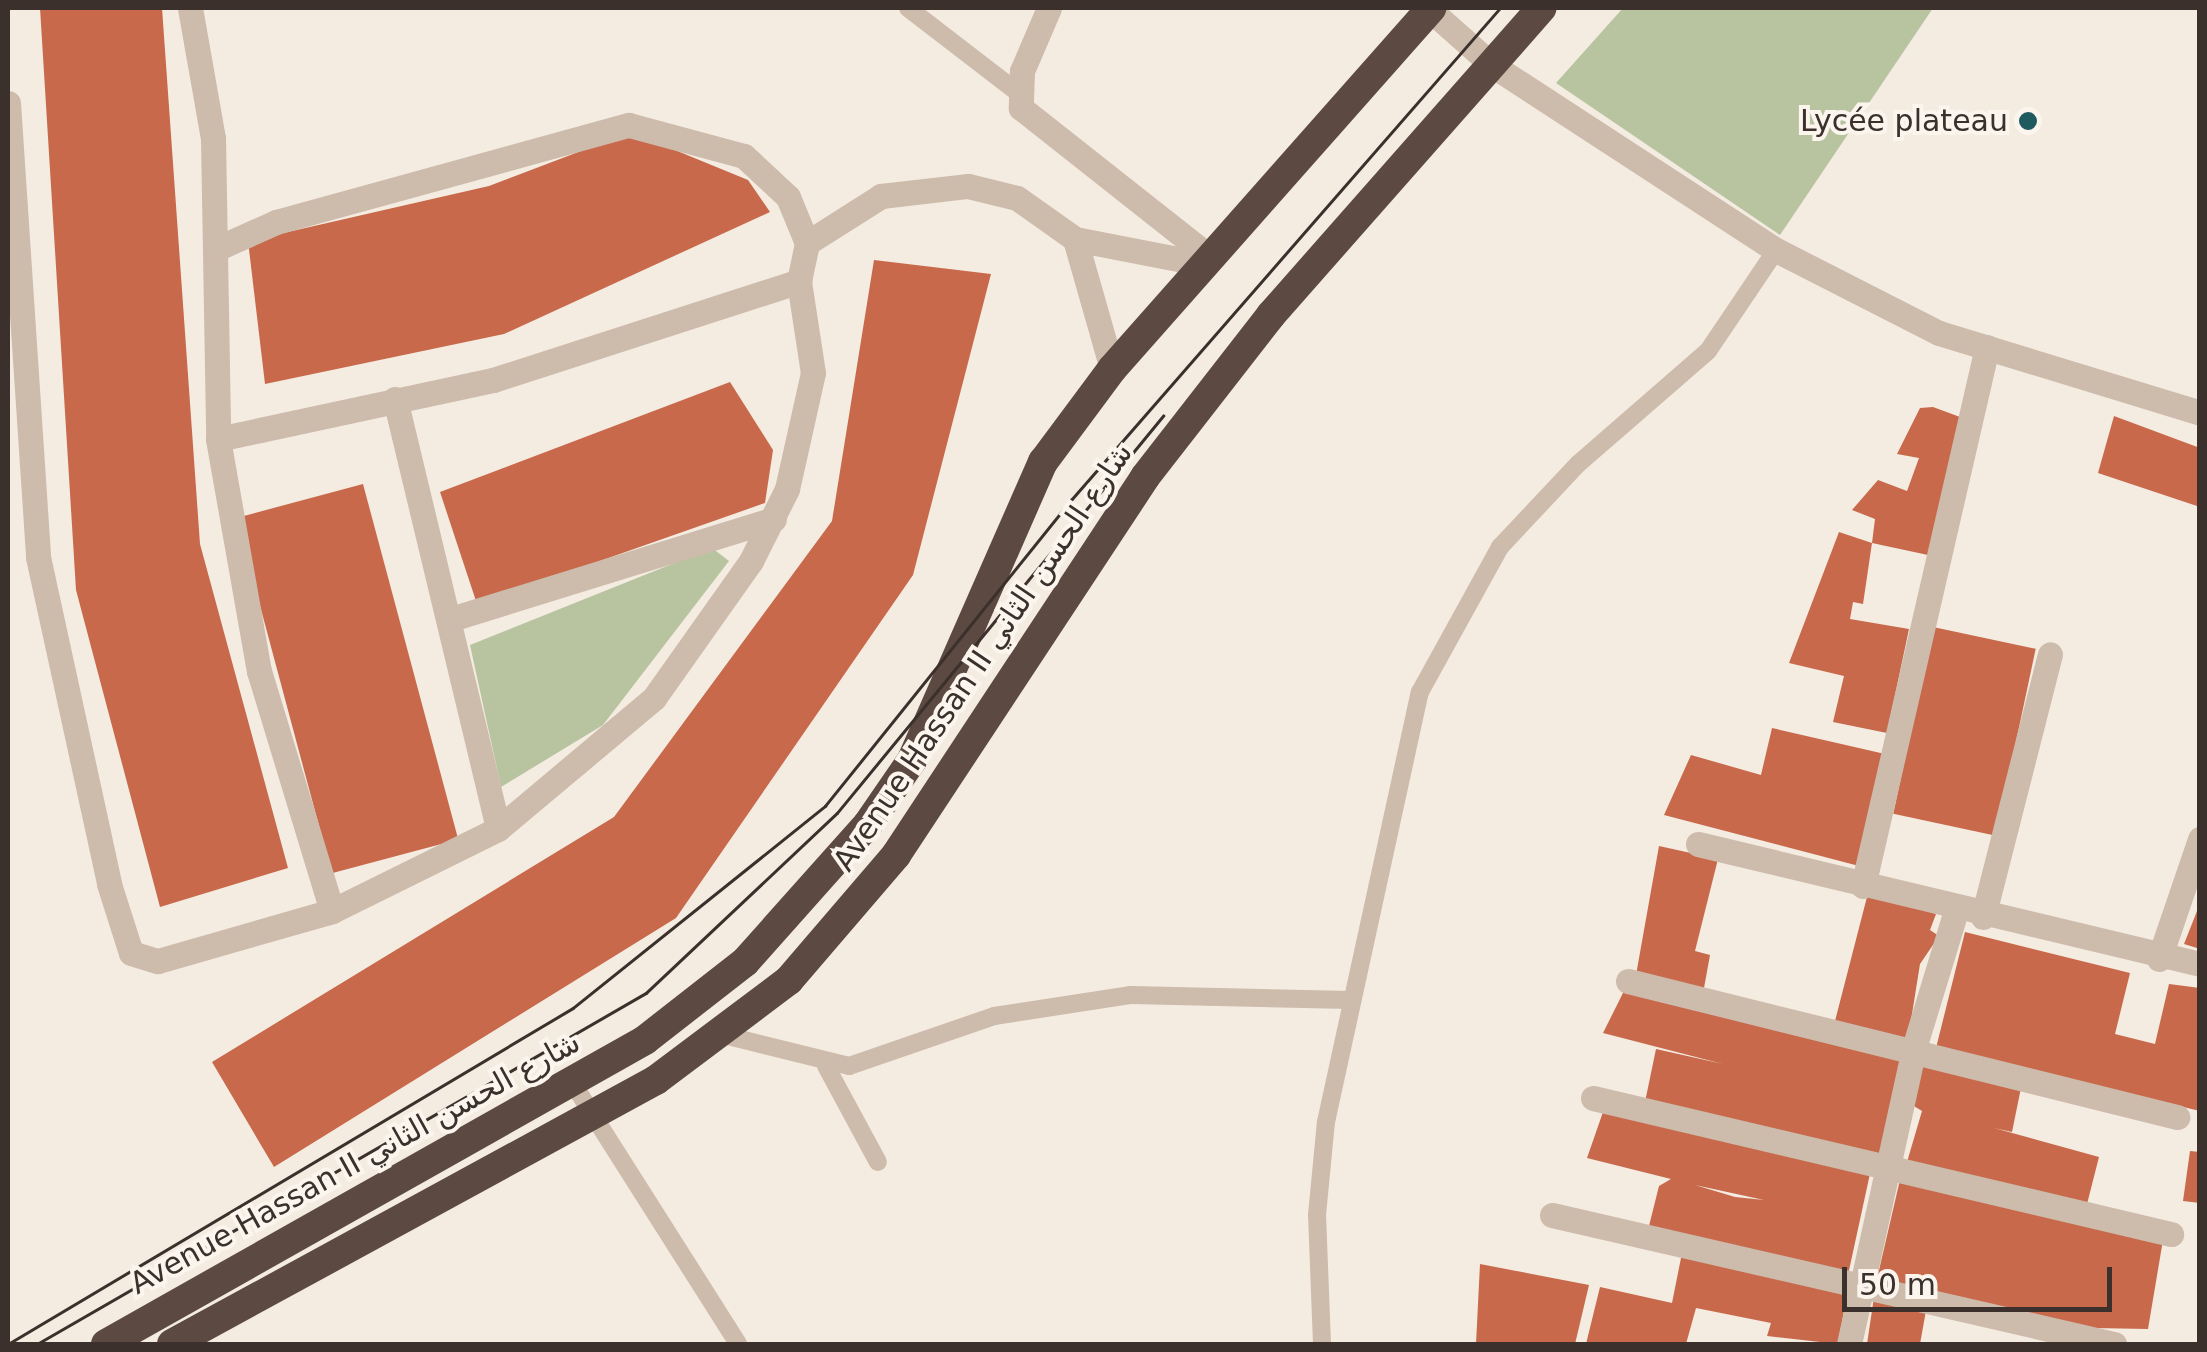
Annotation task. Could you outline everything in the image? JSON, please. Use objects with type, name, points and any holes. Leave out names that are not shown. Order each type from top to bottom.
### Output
[{"type":"highway","name":"Avenue Hassan II شارع الحسن الثاني","points":[[106,1344],[572,1082],[745,962],[868,824],[912,760],[1043,462],[1112,370],[1430,8]]},
{"type":"highway","name":"Avenue Hassan II شارع الحسن الثاني","points":[[172,1344],[592,1116],[724,1036],[788,980],[896,856],[1134,491],[1272,315],[1542,8]]},
{"type":"street","points":[[190,8],[213,138],[218,248],[218,439],[259,671],[332,912]]},
{"type":"street","points":[[1048,8],[1016,92],[1040,129],[1207,261]]},
{"type":"street","points":[[1430,8],[1492,65],[1776,250],[1939,332],[2200,413]]},
{"type":"street","points":[[8,103],[38,557],[68,724],[130,953],[158,961],[332,912],[498,829],[654,698],[774,518],[814,373],[799,281],[807,244],[788,196],[744,156],[629,125],[276,222],[218,248]]},
{"type":"street","points":[[807,244],[881,196],[968,186],[1017,198],[1074,239],[1207,261]]},
{"type":"street","points":[[1074,239],[1112,370]]},
{"type":"street","points":[[218,439],[493,380],[799,281]]},
{"type":"street","points":[[1863,886],[1987,347]]},
{"type":"street","points":[[395,399],[451,618],[498,829]]},
{"type":"street","points":[[451,618],[774,518]]},
{"type":"street","points":[[1984,917],[2050,654]]},
{"type":"street","points":[[2159,959],[2200,839]]},
{"type":"street","points":[[1698,844],[1956,911],[2159,959],[2200,964]]},
{"type":"street","points":[[1849,1344],[1859,1285],[1891,1167],[1914,1048],[1956,911]]},
{"type":"street","points":[[1628,981],[1914,1048],[2176,1117]]},
{"type":"street","points":[[1593,1098],[2171,1234]]},
{"type":"street","points":[[1552,1215],[2114,1344]]},
{"type":"lane","points":[[908,8],[1016,92]]},
{"type":"lane","points":[[1322,1344],[1317,1215],[1350,1000],[1420,692],[1500,547],[1578,464],[1708,351],[1776,250]]},
{"type":"lane","points":[[724,1036],[826,1066],[994,1016],[1131,994],[1350,1000]]},
{"type":"lane","points":[[826,1066],[878,1162]]},
{"type":"lane","points":[[572,1082],[738,1344]]},
{"type":"green space","points":[[1623,8],[1933,8],[1780,235],[1556,83]]},
{"type":"green space","points":[[712,548],[729,561],[603,725],[501,787],[470,645]]},
{"type":"building","points":[[40,8],[162,8],[200,544],[288,868],[160,907],[76,590]]},
{"type":"building","points":[[631,132],[748,180],[770,212],[504,334],[265,384],[248,241],[489,186]]},
{"type":"building","points":[[874,260],[991,274],[913,575],[676,918],[274,1167],[212,1062],[614,817],[832,521]]},
{"type":"building","points":[[730,382],[773,450],[765,503],[477,604],[440,492]]},
{"type":"building","points":[[1933,407],[1960,417],[1928,555],[1872,543],[1875,519],[1852,510],[1878,480],[1907,491],[1919,458],[1897,454],[1920,408]]},
{"type":"building","points":[[2114,416],[2200,448],[2200,507],[2098,473]]},
{"type":"building","points":[[363,484],[458,839],[332,873],[236,518]]},
{"type":"building","points":[[1839,532],[1872,543],[1863,604],[1853,602],[1850,619],[1909,629],[1887,733],[1833,722],[1844,676],[1789,663]]},
{"type":"building","points":[[1933,627],[2036,649],[1996,836],[1893,814]]},
{"type":"building","points":[[1772,728],[1885,754],[1859,866],[1664,815],[1691,755],[1761,775]]},
{"type":"building","points":[[1659,846],[1718,859],[1695,951],[1710,955],[1704,988],[1636,975]]},
{"type":"building","points":[[1868,893],[1936,914],[1930,930],[1939,936],[1920,964],[1908,1039],[1835,1021]]},
{"type":"building","points":[[2200,906],[2200,949],[2184,944]]},
{"type":"building","points":[[1965,932],[2130,973],[2115,1034],[2155,1044],[2169,984],[2200,988],[2200,1111],[1936,1048]]},
{"type":"building","points":[[1628,983],[1906,1049],[1879,1163],[1645,1102],[1656,1049],[1723,1064],[1603,1033]]},
{"type":"building","points":[[1916,1049],[2023,1078],[2012,1132],[1994,1128],[2099,1157],[2087,1204],[1907,1162],[1922,1111],[1909,1103]]},
{"type":"building","points":[[1603,1112],[1871,1169],[1848,1275],[1648,1230],[1659,1186],[1671,1179],[1587,1158]],"holes":[[[1695,1185],[1764,1200],[1735,1197]]]},
{"type":"building","points":[[2190,1151],[2200,1152],[2200,1203],[2183,1201]]},
{"type":"building","points":[[1902,1171],[2164,1234],[2148,1329],[2093,1328],[1877,1279]]},
{"type":"building","points":[[1682,1253],[1848,1289],[1838,1344],[1767,1336],[1771,1323],[1696,1308],[1686,1344],[1586,1344],[1600,1287],[1672,1303]]},
{"type":"building","points":[[1480,1264],[1589,1285],[1575,1344],[1476,1344]]},
{"type":"building","points":[[1874,1297],[1927,1305],[1920,1344],[1867,1344]]},
{"type":"tram line","points":[[8,1344],[573,1008],[825,806],[1071,500],[1500,8]]},
{"type":"tram line","points":[[37,1344],[646,993],[837,813],[1163,416]]},
{"type":"place","name":"Lycée plateau","points":[[2028,121]]}]
